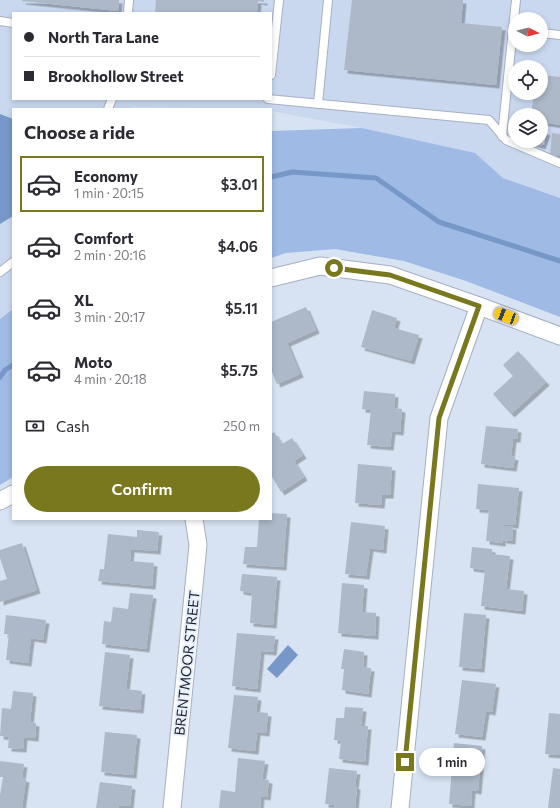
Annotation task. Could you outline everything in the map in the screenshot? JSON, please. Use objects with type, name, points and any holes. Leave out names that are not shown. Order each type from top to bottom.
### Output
[{"type":"street","points":[[272,278],[320,266],[390,275],[560,336]]},
{"type":"street","points":[[400,808],[439,418],[479,306]]},
{"type":"street","points":[[0,501],[12,495]]},
{"type":"street","name":"BRENTMOOR STREET","points":[[172,808],[198,545],[194,520]]},
{"type":"lane","points":[[128,12],[129,0]]},
{"type":"lane","points":[[272,53],[279,0]]},
{"type":"lane","points":[[318,104],[328,0]]},
{"type":"lane","points":[[515,12],[516,0]]},
{"type":"lane","points":[[0,20],[12,23]]},
{"type":"lane","points":[[548,34],[560,35]]},
{"type":"lane","points":[[502,136],[511,52]]},
{"type":"lane","points":[[272,99],[489,120],[506,140],[560,163]]},
{"type":"lane","points":[[0,272],[12,263]]},
{"type":"shaded area","points":[[0,0],[560,0],[560,198],[503,178],[475,153],[362,128],[272,111],[272,108],[12,108],[12,310],[0,319]]},
{"type":"shaded area","points":[[0,114],[12,119],[12,217],[0,224]]},
{"type":"shaded area","points":[[362,128],[475,153],[503,178],[560,198],[560,317],[466,281],[404,261],[335,249],[286,253],[272,258],[272,131]]},
{"type":"shaded area","points":[[12,310],[12,478],[0,485],[0,319]]},
{"type":"shaded area","points":[[288,645],[298,655],[277,678],[267,669]]},
{"type":"building","points":[[22,0],[119,0],[118,11]]},
{"type":"building","points":[[156,0],[264,0],[264,2],[258,1],[257,12],[155,12]]},
{"type":"building","points":[[352,0],[463,0],[461,23],[502,27],[496,85],[344,70]]},
{"type":"building","points":[[548,76],[560,77],[560,125],[548,123],[548,108],[532,108],[533,100],[548,100]]},
{"type":"building","points":[[552,133],[560,134],[560,156],[550,155]]},
{"type":"building","points":[[306,307],[316,330],[287,343],[300,374],[277,384],[272,372],[272,322]]},
{"type":"building","points":[[372,310],[397,318],[394,328],[419,335],[411,361],[361,347]]},
{"type":"building","points":[[518,351],[546,382],[511,414],[493,394],[513,376],[503,365]]},
{"type":"building","points":[[364,391],[395,394],[394,408],[402,409],[400,432],[392,431],[390,447],[367,445],[371,410],[362,409]]},
{"type":"building","points":[[486,426],[518,429],[517,439],[513,439],[511,456],[515,457],[513,468],[481,464]]},
{"type":"building","points":[[274,432],[282,444],[292,438],[303,455],[294,461],[304,477],[281,492],[272,477],[272,433]]},
{"type":"building","points":[[358,464],[392,467],[390,495],[382,495],[381,505],[355,503]]},
{"type":"building","points":[[478,484],[519,488],[515,525],[504,524],[502,543],[486,541],[489,510],[476,509]]},
{"type":"building","points":[[272,513],[287,514],[283,567],[243,564],[245,547],[257,547],[259,520],[272,520]]},
{"type":"building","points":[[351,522],[385,526],[383,550],[370,548],[366,576],[345,574]]},
{"type":"building","points":[[504,526],[513,526],[512,541],[503,540]]},
{"type":"building","points":[[137,530],[159,532],[157,551],[131,549],[130,561],[154,563],[152,586],[98,581],[100,569],[104,569],[108,534],[137,537]]},
{"type":"building","points":[[22,543],[37,590],[0,602],[0,581],[7,579],[0,558],[0,550]]},
{"type":"building","points":[[472,547],[492,549],[492,554],[510,556],[506,589],[524,591],[522,611],[481,606],[485,570],[470,568]]},
{"type":"building","points":[[242,574],[277,577],[273,625],[250,623],[252,593],[240,591]]},
{"type":"building","points":[[342,583],[364,585],[362,612],[376,613],[375,636],[338,633]]},
{"type":"building","points":[[130,593],[153,595],[146,649],[102,644],[104,621],[111,622],[113,607],[128,609]]},
{"type":"building","points":[[464,613],[486,615],[481,669],[459,667]]},
{"type":"building","points":[[6,615],[46,620],[43,640],[31,638],[28,663],[6,660],[9,634],[4,634]]},
{"type":"building","points":[[237,633],[275,636],[273,652],[261,651],[257,689],[232,686]]},
{"type":"building","points":[[344,649],[364,652],[363,667],[371,668],[368,694],[342,690],[344,669],[341,669]]},
{"type":"building","points":[[105,652],[130,655],[126,689],[142,691],[140,710],[99,706]]},
{"type":"building","points":[[462,680],[496,684],[492,712],[486,711],[482,737],[455,734]]},
{"type":"building","points":[[13,691],[33,693],[30,722],[36,723],[35,738],[24,737],[23,749],[8,748],[9,737],[0,736],[2,708],[11,709]]},
{"type":"building","points":[[234,695],[258,697],[256,712],[268,713],[266,733],[257,732],[255,751],[228,748]]},
{"type":"building","points":[[345,707],[363,708],[361,726],[368,726],[365,762],[339,759],[341,741],[334,740],[336,718],[344,718]]},
{"type":"building","points":[[549,713],[560,714],[560,755],[545,754]]},
{"type":"building","points":[[105,732],[137,735],[133,775],[101,772]]},
{"type":"building","points":[[454,743],[482,746],[478,791],[472,790],[471,806],[449,804]]},
{"type":"building","points":[[238,758],[265,761],[262,779],[269,780],[267,797],[261,796],[260,808],[219,808],[221,790],[235,792]]},
{"type":"building","points":[[0,761],[24,764],[22,778],[26,779],[22,808],[0,808],[0,795],[3,777],[0,777]]},
{"type":"building","points":[[329,768],[357,771],[355,808],[334,808],[334,805],[325,804]]},
{"type":"building","points":[[553,768],[560,769],[560,808],[548,808]]},
{"type":"building","points":[[100,782],[132,786],[130,806],[119,805],[118,808],[96,808]]},
{"type":"waterway","points":[[272,177],[292,172],[376,178],[439,222],[560,261]]},
{"type":"waterway","points":[[0,377],[5,370],[12,366]]},
{"type":"route","points":[[334,268],[390,275],[479,306],[439,418],[405,762]]}]
